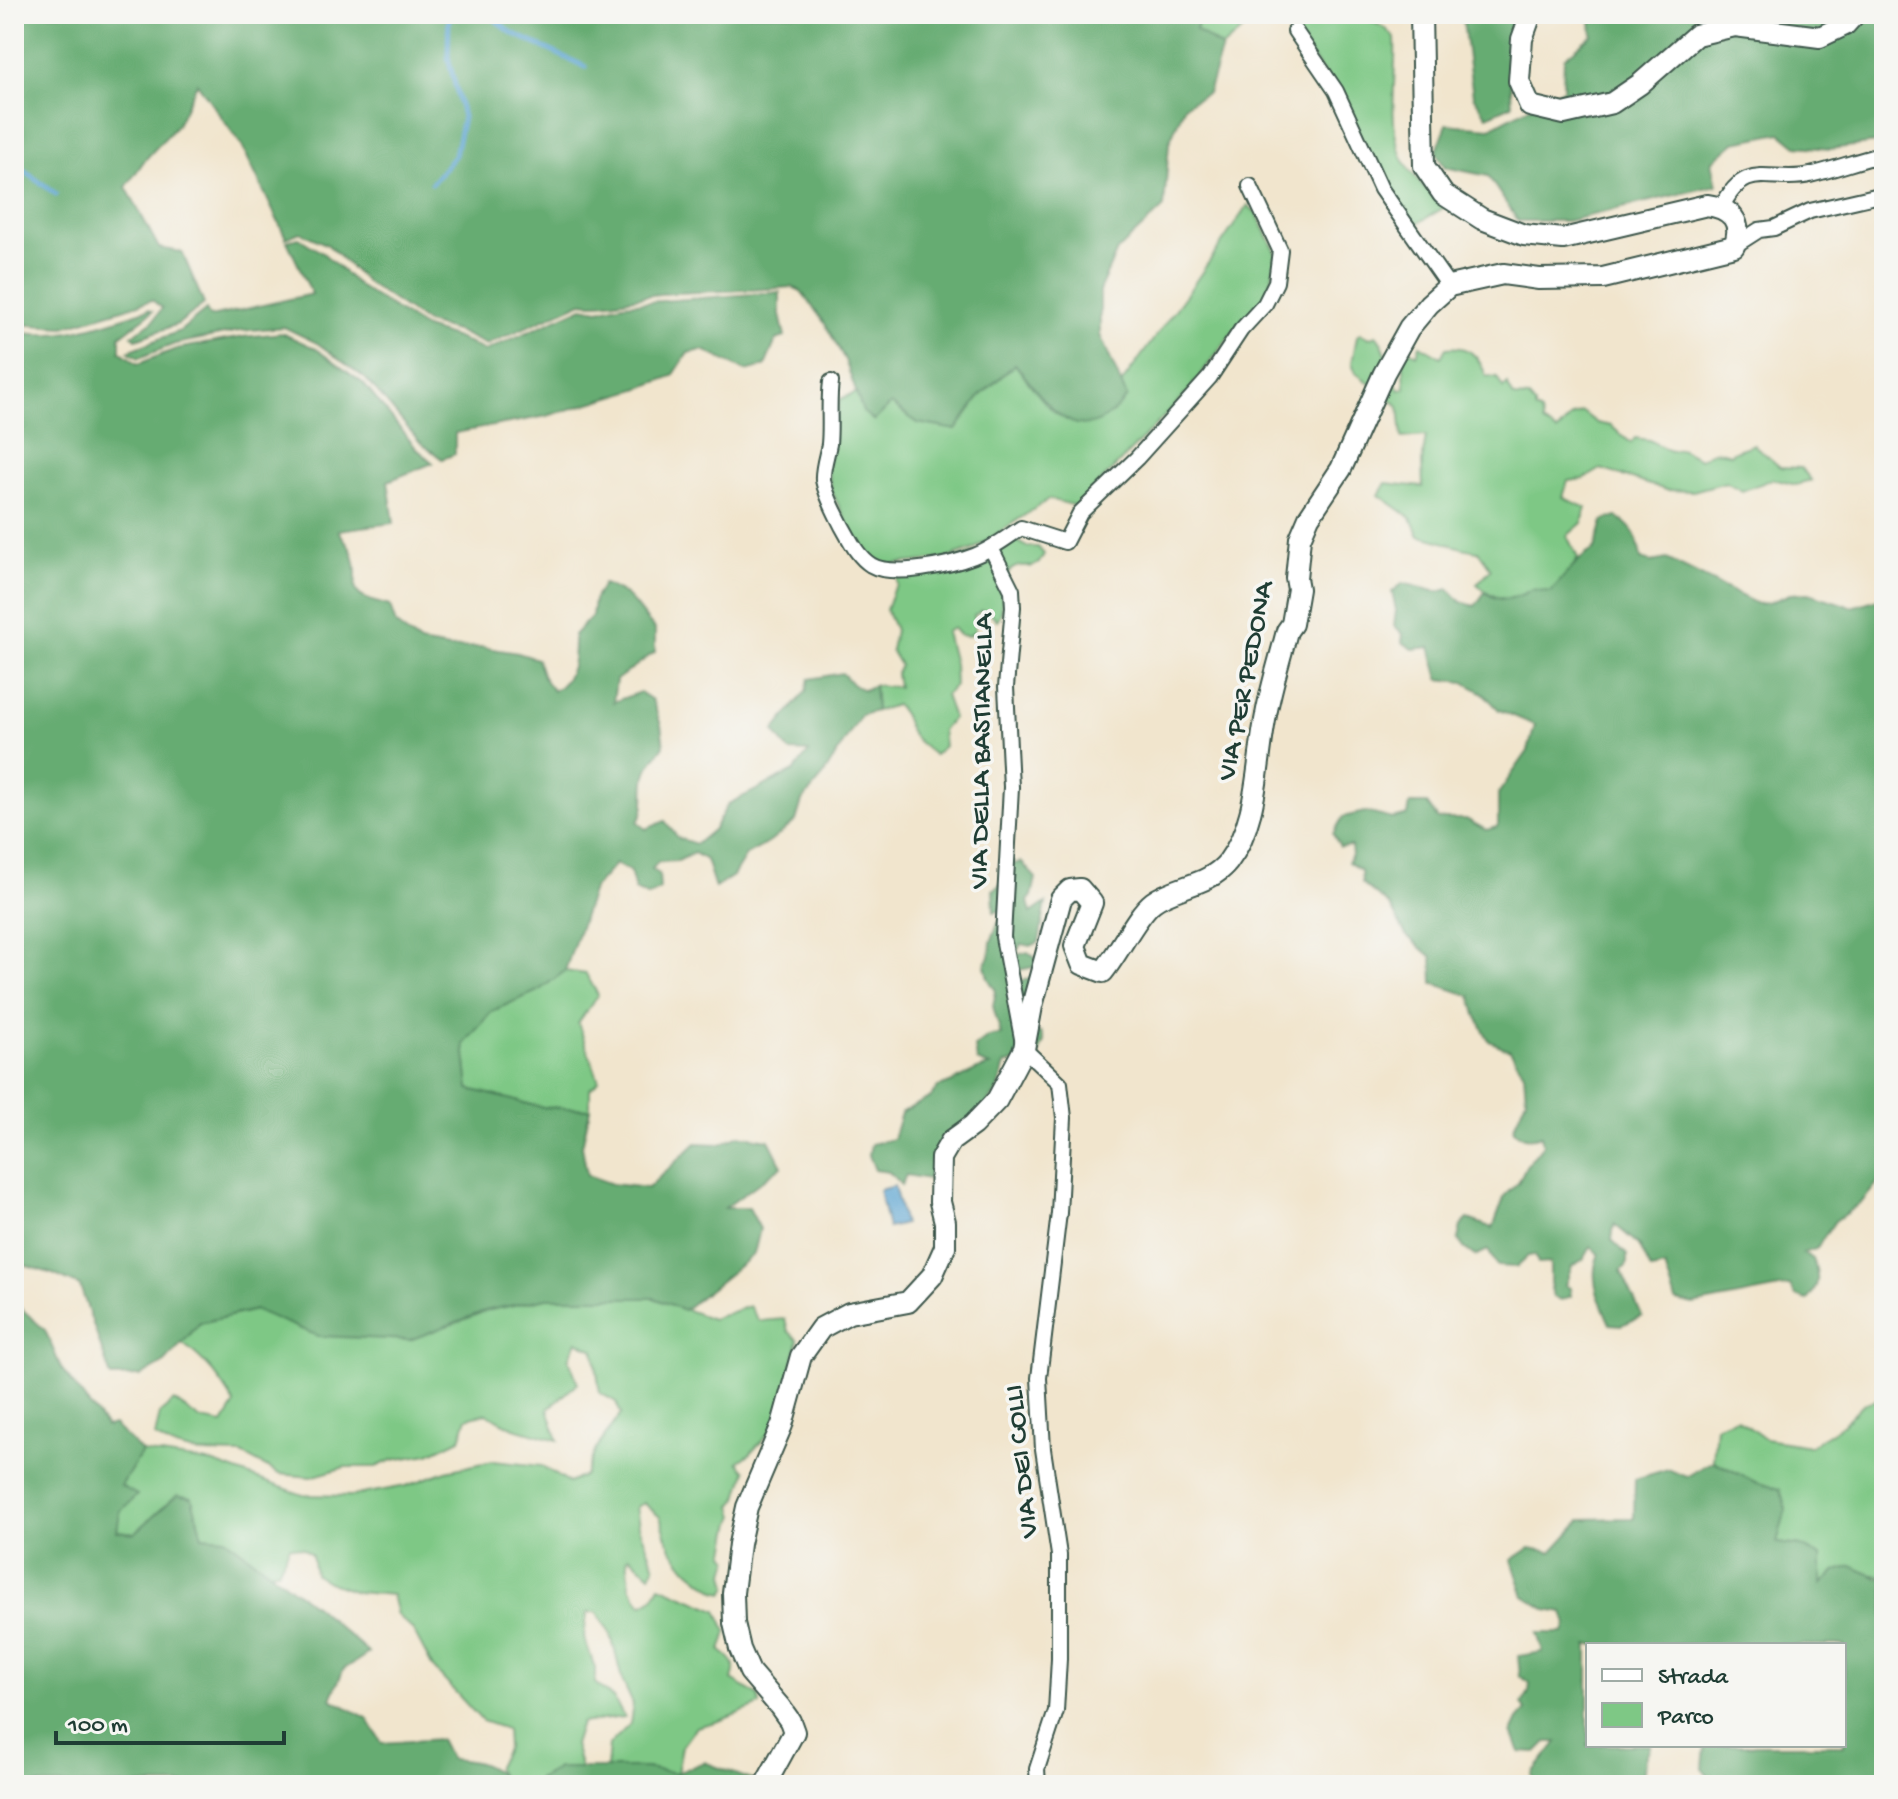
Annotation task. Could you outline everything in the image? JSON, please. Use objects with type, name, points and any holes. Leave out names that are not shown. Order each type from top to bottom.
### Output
[{"type":"street","points":[[1421,14],[1424,166],[1443,194],[1482,219],[1524,235],[1563,239],[1707,205],[1722,207],[1730,211],[1737,229],[1734,246]]},
{"type":"street","points":[[1531,14],[1522,39],[1519,81],[1530,106],[1564,114],[1612,103],[1640,84],[1696,35],[1735,26],[1820,37],[1845,25],[1855,14]]},
{"type":"street","points":[[1295,31],[1336,91],[1381,189],[1449,286],[1503,274],[1539,279],[1603,278],[1734,246],[1759,230],[1774,228],[1820,208],[1884,194]]},
{"type":"street","points":[[1722,207],[1732,187],[1759,175],[1807,176],[1884,154]]},
{"type":"street","points":[[831,382],[829,440],[823,479],[832,507],[860,555],[872,565],[881,569],[903,570],[943,565],[975,556],[1021,528],[1065,542],[1080,513],[1137,458],[1195,394],[1241,330],[1265,304],[1276,282],[1280,250],[1250,186]]},
{"type":"street","name":"VIA PER PEDONA","points":[[1024,1049],[1054,920],[1061,899],[1070,890],[1080,889],[1092,903],[1075,946],[1082,964],[1103,972],[1148,906],[1161,896],[1193,886],[1227,864],[1248,819],[1265,716],[1287,631],[1292,624],[1298,589],[1296,578],[1300,538],[1309,517],[1341,469],[1384,373],[1409,328],[1449,286]]},
{"type":"street","name":"VIA DELLA BASTIANELLA","points":[[991,548],[1012,590],[1006,687],[1011,787],[1003,937],[1024,1049]]},
{"type":"street","points":[[765,1785],[794,1732],[780,1707],[750,1672],[734,1623],[737,1556],[747,1507],[782,1425],[801,1356],[821,1328],[849,1313],[908,1302],[932,1276],[945,1247],[945,1222],[940,1202],[941,1158],[951,1141],[973,1125],[997,1100],[1024,1049]]},
{"type":"street","name":"VIA DEI COLLI","points":[[1024,1049],[1060,1083],[1064,1118],[1057,1228],[1039,1378],[1043,1449],[1059,1555],[1059,1659],[1056,1711],[1037,1769],[1038,1785]]},
{"type":"green space","points":[[14,14],[1200,14],[1196,30],[1222,48],[1208,93],[1185,105],[1169,143],[1164,207],[1117,251],[1100,288],[1100,335],[1127,397],[1109,415],[1093,424],[1079,424],[1065,419],[1052,408],[1015,364],[980,396],[956,430],[918,423],[891,404],[874,421],[863,412],[845,360],[824,322],[801,291],[792,287],[582,302],[486,345],[459,332],[427,323],[366,282],[328,245],[300,232],[286,238],[242,146],[197,83],[177,125],[144,161],[126,187],[159,248],[182,252],[204,304],[178,324],[136,339],[132,335],[153,321],[162,308],[152,300],[64,327],[14,324]]},
{"type":"green space","points":[[1200,14],[1261,14],[1222,48],[1196,30]]},
{"type":"green space","points":[[1282,14],[1372,14],[1371,21],[1395,38],[1393,108],[1399,149],[1412,173],[1445,207],[1409,228],[1336,91]]},
{"type":"green space","points":[[1462,14],[1523,14],[1509,64],[1512,105],[1487,116],[1473,96]]},
{"type":"green space","points":[[1577,14],[1884,14],[1884,142],[1830,149],[1797,146],[1781,133],[1735,142],[1712,162],[1717,185],[1567,221],[1518,221],[1488,176],[1445,167],[1436,153],[1447,124],[1490,128],[1563,89],[1564,58],[1592,35],[1591,19]]},
{"type":"green space","points":[[1248,205],[1257,214],[1276,252],[1272,278],[1263,300],[1236,328],[1186,394],[1076,506],[1049,499],[974,549],[944,559],[884,565],[861,551],[832,492],[827,469],[840,399],[858,392],[863,412],[890,403],[918,423],[956,430],[980,396],[1015,364],[1051,409],[1079,424],[1094,423],[1110,415],[1127,397],[1121,384]]},
{"type":"green space","points":[[299,238],[324,254],[360,287],[425,328],[485,351],[583,307],[599,310],[622,304],[780,292],[780,315],[785,337],[776,340],[765,366],[746,371],[703,350],[688,353],[673,376],[640,388],[547,416],[455,433],[455,454],[442,459],[420,442],[366,379],[317,343],[284,327],[240,331],[175,344],[139,358],[128,351],[180,331],[206,310],[210,317],[312,294],[287,241]]},
{"type":"green space","points":[[149,309],[153,311],[120,336],[120,351],[138,364],[176,349],[282,333],[315,348],[363,383],[416,448],[433,463],[388,481],[394,523],[338,530],[352,552],[357,593],[390,606],[396,625],[420,643],[449,648],[481,647],[537,659],[543,677],[553,691],[569,674],[574,635],[592,616],[594,600],[603,584],[633,602],[655,629],[655,652],[616,680],[613,702],[640,692],[652,700],[661,725],[664,746],[647,771],[643,811],[638,822],[646,829],[665,821],[678,838],[696,844],[714,829],[728,804],[794,771],[809,752],[789,751],[774,731],[806,691],[809,679],[842,673],[853,685],[864,690],[874,685],[876,711],[861,715],[821,779],[802,801],[796,821],[770,842],[746,855],[733,876],[715,888],[706,860],[694,853],[678,861],[658,862],[652,869],[659,874],[660,889],[648,896],[635,890],[630,871],[615,864],[593,889],[565,971],[538,991],[492,1011],[464,1044],[469,1089],[540,1107],[590,1109],[582,1146],[587,1175],[612,1184],[648,1188],[696,1143],[721,1144],[739,1135],[769,1140],[782,1166],[725,1208],[749,1208],[760,1229],[754,1254],[684,1310],[654,1298],[547,1298],[485,1311],[410,1340],[318,1336],[255,1310],[200,1323],[165,1362],[141,1376],[111,1377],[80,1286],[14,1262],[14,331],[65,333]]},
{"type":"green space","points":[[1360,333],[1369,338],[1376,335],[1379,339],[1399,390],[1405,389],[1403,353],[1408,349],[1417,355],[1420,345],[1441,357],[1446,348],[1460,348],[1476,357],[1486,376],[1497,377],[1503,388],[1507,384],[1514,397],[1529,398],[1535,410],[1541,413],[1543,423],[1557,432],[1572,416],[1582,412],[1597,423],[1611,426],[1631,443],[1635,438],[1649,440],[1670,451],[1680,449],[1700,459],[1715,452],[1730,454],[1753,444],[1780,467],[1801,468],[1812,481],[1796,485],[1773,479],[1742,491],[1726,482],[1693,491],[1666,490],[1601,469],[1584,479],[1568,481],[1563,497],[1586,508],[1582,523],[1567,536],[1578,558],[1569,573],[1550,592],[1532,589],[1517,597],[1497,597],[1477,584],[1491,569],[1478,551],[1419,536],[1411,518],[1379,495],[1386,483],[1423,487],[1422,463],[1426,436],[1402,438],[1399,406],[1356,373],[1352,363]]},
{"type":"green space","points":[[1616,516],[1634,534],[1641,559],[1651,562],[1667,559],[1757,604],[1790,594],[1809,593],[1852,607],[1884,597],[1884,1175],[1862,1202],[1835,1221],[1816,1249],[1803,1253],[1813,1259],[1817,1276],[1814,1290],[1807,1300],[1796,1296],[1790,1286],[1693,1305],[1676,1301],[1665,1267],[1651,1270],[1639,1245],[1614,1224],[1612,1240],[1627,1255],[1627,1265],[1621,1271],[1642,1316],[1622,1325],[1610,1324],[1603,1307],[1595,1281],[1599,1254],[1591,1247],[1584,1259],[1572,1266],[1565,1285],[1570,1288],[1571,1296],[1561,1300],[1553,1297],[1550,1263],[1538,1264],[1535,1255],[1528,1256],[1516,1267],[1497,1266],[1488,1250],[1475,1256],[1458,1239],[1461,1226],[1468,1219],[1493,1228],[1505,1195],[1518,1183],[1526,1166],[1543,1145],[1541,1135],[1526,1137],[1513,1129],[1526,1098],[1524,1073],[1510,1050],[1489,1041],[1476,1015],[1471,996],[1433,983],[1432,957],[1406,935],[1390,906],[1362,883],[1361,871],[1348,862],[1352,855],[1351,846],[1340,847],[1333,834],[1343,817],[1365,812],[1393,819],[1408,815],[1410,804],[1427,804],[1438,819],[1466,819],[1486,830],[1498,827],[1498,794],[1528,751],[1535,725],[1499,710],[1483,693],[1464,682],[1439,679],[1430,647],[1413,649],[1402,642],[1403,634],[1394,625],[1396,611],[1392,592],[1403,583],[1438,592],[1449,589],[1461,602],[1475,606],[1485,592],[1503,599],[1532,589],[1550,592],[1576,563],[1595,549],[1603,521]]},
{"type":"green space","points":[[1015,540],[1027,547],[1038,547],[1044,554],[1039,563],[1032,567],[1016,567],[1001,581],[998,586],[1002,608],[997,620],[982,610],[974,616],[975,630],[969,636],[959,635],[953,628],[946,632],[954,664],[955,686],[945,695],[953,718],[942,730],[944,746],[934,755],[914,737],[896,705],[876,711],[874,685],[898,687],[896,674],[900,665],[891,650],[895,630],[886,610],[897,586],[897,577]]},
{"type":"green space","points":[[1021,862],[1036,878],[1028,901],[1031,913],[1046,903],[1039,942],[1031,946],[1022,944],[1016,952],[1017,955],[1028,952],[1037,959],[1034,967],[1018,970],[1017,982],[1033,978],[1030,994],[1025,995],[1027,1030],[1041,1033],[1044,1042],[1038,1056],[1005,1064],[998,1091],[934,1166],[928,1179],[906,1175],[901,1185],[889,1172],[875,1170],[869,1155],[871,1144],[893,1139],[901,1113],[931,1097],[938,1087],[990,1066],[977,1061],[975,1047],[988,1037],[1001,1035],[993,1006],[996,991],[985,965],[990,957],[991,942],[998,923],[1009,921],[1012,915],[1007,909],[994,912],[993,890],[1005,881],[1013,864]]},
{"type":"green space","points":[[565,971],[586,974],[598,995],[578,1023],[599,1081],[590,1089],[590,1109],[540,1107],[469,1089],[464,1044],[492,1011],[538,991]]},
{"type":"green space","points":[[547,1298],[654,1298],[712,1319],[749,1306],[759,1321],[785,1319],[788,1331],[798,1340],[778,1423],[751,1453],[738,1462],[746,1471],[738,1498],[732,1506],[735,1516],[725,1554],[729,1559],[725,1573],[728,1586],[724,1593],[715,1591],[686,1568],[671,1549],[660,1517],[644,1503],[636,1507],[639,1526],[655,1567],[650,1575],[630,1557],[627,1558],[630,1587],[642,1605],[653,1598],[660,1586],[717,1610],[727,1632],[721,1651],[733,1663],[732,1680],[759,1696],[760,1705],[696,1727],[682,1746],[677,1773],[645,1768],[607,1768],[609,1745],[630,1724],[633,1704],[622,1680],[611,1635],[597,1612],[587,1613],[584,1638],[595,1668],[595,1683],[614,1699],[624,1717],[581,1723],[574,1745],[581,1768],[558,1768],[535,1783],[507,1785],[496,1769],[507,1747],[506,1729],[482,1721],[433,1668],[413,1630],[397,1615],[392,1595],[356,1592],[328,1582],[315,1574],[312,1555],[303,1548],[290,1546],[278,1571],[268,1571],[247,1555],[202,1536],[177,1495],[135,1533],[117,1531],[120,1486],[142,1452],[214,1463],[303,1495],[351,1496],[406,1486],[446,1471],[493,1461],[542,1466],[569,1483],[585,1475],[596,1449],[621,1414],[616,1402],[600,1393],[594,1350],[577,1341],[569,1359],[578,1383],[548,1409],[558,1440],[514,1428],[486,1413],[467,1418],[460,1439],[429,1454],[392,1460],[376,1467],[345,1467],[311,1477],[279,1474],[242,1454],[199,1453],[171,1446],[155,1437],[160,1413],[174,1401],[201,1420],[223,1424],[235,1404],[212,1370],[182,1343],[200,1323],[256,1310],[318,1336],[453,1324],[485,1311]]},
{"type":"green space","points":[[14,1302],[45,1330],[61,1368],[106,1427],[114,1425],[142,1452],[121,1486],[137,1495],[120,1511],[117,1531],[135,1533],[177,1495],[192,1498],[202,1536],[225,1538],[315,1606],[369,1653],[343,1670],[331,1699],[367,1718],[382,1743],[440,1739],[450,1759],[483,1764],[507,1785],[14,1785]]},
{"type":"green space","points":[[1884,1397],[1884,1576],[1837,1571],[1821,1585],[1801,1546],[1777,1543],[1785,1509],[1780,1490],[1755,1482],[1713,1461],[1716,1426],[1736,1418],[1765,1439],[1810,1446],[1842,1425],[1863,1404]]},
{"type":"green space","points":[[1713,1461],[1755,1482],[1780,1489],[1786,1509],[1777,1543],[1801,1546],[1821,1556],[1821,1584],[1837,1571],[1852,1566],[1878,1578],[1884,1576],[1884,1785],[1716,1785],[1703,1769],[1705,1747],[1846,1747],[1846,1643],[1586,1643],[1586,1747],[1650,1747],[1645,1758],[1643,1783],[1535,1785],[1532,1774],[1557,1742],[1547,1742],[1536,1753],[1520,1752],[1512,1732],[1526,1710],[1522,1704],[1530,1683],[1520,1676],[1518,1656],[1543,1652],[1537,1633],[1564,1633],[1567,1624],[1563,1613],[1547,1610],[1524,1596],[1512,1560],[1530,1548],[1552,1552],[1582,1519],[1634,1518],[1635,1479],[1668,1469],[1686,1477]]},
{"type":"green space","points":[[704,1762],[754,1781],[751,1785],[527,1785],[558,1768],[645,1768],[677,1773]]},
{"type":"water","points":[[894,1186],[904,1224],[888,1228],[879,1190]]},
{"type":"waterway","points":[[432,183],[455,155],[463,117],[448,57],[449,14]]},
{"type":"waterway","points":[[488,14],[512,33],[586,67]]},
{"type":"waterway","points":[[14,163],[56,194]]}]
